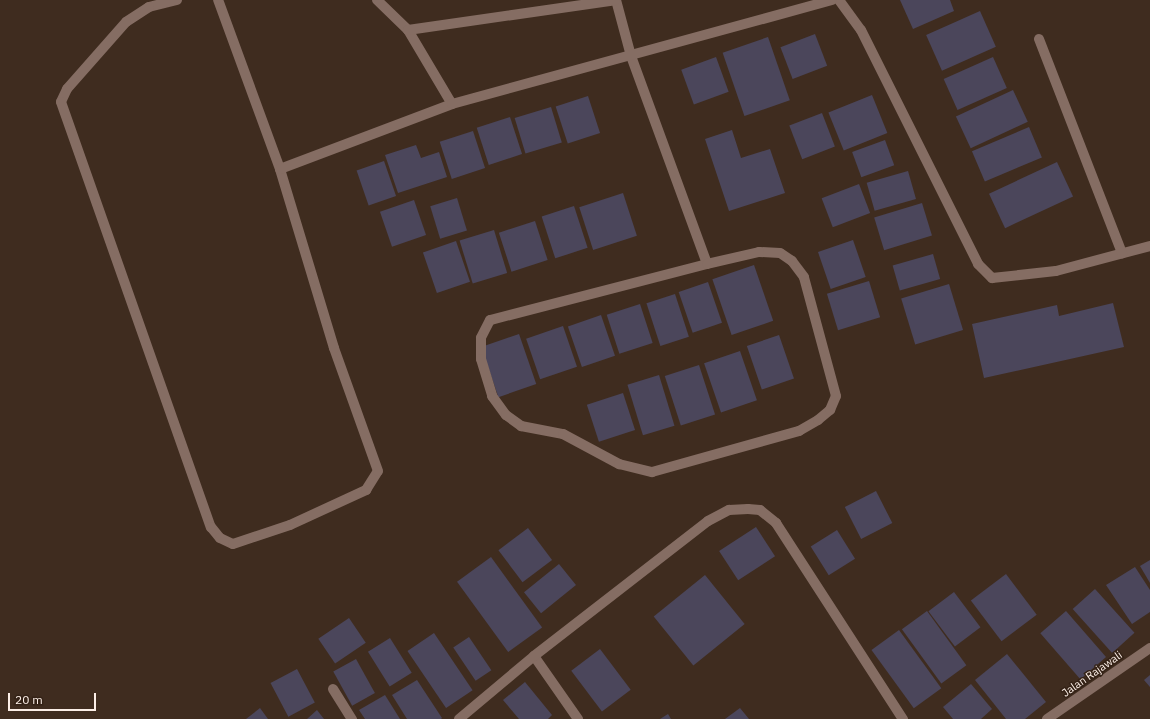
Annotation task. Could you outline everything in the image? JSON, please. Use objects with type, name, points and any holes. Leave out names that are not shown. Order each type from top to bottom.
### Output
[{"type":"street","points":[[177,0],[149,7],[126,22],[67,89],[61,102],[211,527],[220,538],[233,544],[290,525],[366,490],[378,471],[334,348],[280,169],[218,0]]},
{"type":"street","points":[[378,0],[408,30],[452,104]]},
{"type":"street","points":[[408,30],[615,0],[631,56],[707,264]]},
{"type":"street","points":[[280,169],[452,104],[832,0]]},
{"type":"street","points":[[839,0],[861,30],[985,272],[992,278],[1021,277],[1150,246]]},
{"type":"street","points":[[1039,39],[1122,253]]},
{"type":"street","points":[[759,252],[780,253],[792,262],[804,277],[836,396],[830,410],[818,420],[799,431],[652,472],[619,464],[563,434],[521,426],[506,415],[492,396],[481,345],[483,328],[490,320],[707,264],[759,252]]},
{"type":"street","points":[[459,719],[534,656],[708,521],[729,510],[760,510],[776,523],[903,719]]},
{"type":"street","name":"Jalan Rajawali","points":[[1047,719],[1150,648]]},
{"type":"street","points":[[534,656],[578,719]]},
{"type":"street","points":[[333,689],[352,719]]},
{"type":"building","points":[[900,0],[950,0],[954,11],[913,29]]},
{"type":"building","points":[[980,11],[996,47],[942,71],[926,35]]},
{"type":"building","points":[[815,34],[827,66],[793,79],[780,47]]},
{"type":"building","points":[[768,37],[790,100],[744,116],[723,53]]},
{"type":"building","points":[[716,57],[729,92],[694,104],[681,70]]},
{"type":"building","points":[[993,57],[1007,88],[957,110],[944,79]]},
{"type":"building","points":[[1013,90],[1028,122],[971,148],[956,117]]},
{"type":"building","points":[[872,95],[887,133],[844,151],[828,113]]},
{"type":"building","points":[[588,96],[600,133],[568,144],[556,107]]},
{"type":"building","points":[[551,107],[562,142],[525,153],[515,118]]},
{"type":"building","points":[[822,113],[835,147],[802,159],[789,126]]},
{"type":"building","points":[[510,117],[522,154],[489,165],[477,128]]},
{"type":"building","points":[[1029,127],[1042,157],[985,182],[972,151]]},
{"type":"building","points":[[732,130],[741,158],[770,149],[785,193],[729,211],[705,139]]},
{"type":"building","points":[[473,131],[485,168],[452,179],[440,142]]},
{"type":"building","points":[[885,140],[894,165],[861,177],[852,152]]},
{"type":"building","points":[[416,145],[421,158],[439,152],[447,177],[398,193],[385,155]]},
{"type":"building","points":[[384,161],[396,196],[369,205],[357,170]]},
{"type":"building","points":[[1057,162],[1073,196],[1005,228],[989,194]]},
{"type":"building","points":[[908,171],[916,199],[875,211],[867,183]]},
{"type":"building","points":[[859,184],[870,213],[833,227],[822,198]]},
{"type":"building","points":[[623,193],[637,236],[593,250],[579,207]]},
{"type":"building","points":[[457,198],[467,231],[440,239],[430,206]]},
{"type":"building","points":[[414,200],[426,235],[392,247],[380,212]]},
{"type":"building","points":[[922,203],[932,236],[884,250],[874,218]]},
{"type":"building","points":[[574,206],[588,248],[555,258],[542,217]]},
{"type":"building","points":[[535,221],[548,260],[512,272],[499,233]]},
{"type":"building","points":[[494,230],[507,273],[473,284],[460,241]]},
{"type":"building","points":[[853,240],[866,277],[831,289],[818,252]]},
{"type":"building","points":[[456,241],[470,282],[437,293],[423,252]]},
{"type":"building","points":[[933,254],[940,279],[900,291],[893,266]]},
{"type":"building","points":[[754,265],[773,321],[732,335],[712,279]]},
{"type":"building","points":[[869,281],[880,317],[838,330],[827,294]]},
{"type":"building","points":[[708,282],[722,323],[693,333],[679,292]]},
{"type":"building","points":[[949,284],[963,330],[915,345],[901,299]]},
{"type":"building","points":[[675,294],[689,337],[660,346],[646,303]]},
{"type":"building","points":[[1113,303],[1124,347],[984,378],[972,324],[1057,305],[1059,316]]},
{"type":"building","points":[[640,304],[653,343],[619,354],[607,315]]},
{"type":"building","points":[[601,315],[615,356],[582,367],[568,326]]},
{"type":"building","points":[[563,326],[577,367],[540,379],[526,339]]},
{"type":"building","points":[[519,334],[536,384],[498,397],[481,347]]},
{"type":"building","points":[[779,335],[794,378],[762,390],[747,346]]},
{"type":"building","points":[[740,351],[757,400],[721,413],[704,363]]},
{"type":"building","points":[[699,365],[715,414],[681,426],[665,376]]},
{"type":"building","points":[[659,375],[674,426],[643,435],[627,385]]},
{"type":"building","points":[[623,393],[635,430],[599,442],[587,405]]},
{"type":"building","points":[[876,491],[892,523],[861,539],[845,507]]},
{"type":"building","points":[[756,527],[775,556],[738,580],[719,551]]},
{"type":"building","points":[[528,528],[552,560],[523,582],[498,550]]},
{"type":"building","points":[[837,530],[855,559],[829,575],[811,546]]},
{"type":"building","points":[[491,557],[542,627],[508,652],[457,582]]},
{"type":"building","points":[[1150,560],[1150,583],[1140,566]]},
{"type":"building","points":[[559,564],[576,585],[541,613],[524,592]]},
{"type":"building","points":[[1135,567],[1150,590],[1150,612],[1132,624],[1106,585]]},
{"type":"building","points":[[1006,574],[1037,615],[1002,641],[971,600]]},
{"type":"building","points":[[705,575],[745,624],[693,665],[654,617]]},
{"type":"building","points":[[1095,589],[1134,633],[1112,653],[1073,609]]},
{"type":"building","points":[[954,592],[980,627],[955,646],[928,611]]},
{"type":"building","points":[[927,611],[966,665],[941,683],[902,629]]},
{"type":"building","points":[[1066,611],[1106,657],[1080,679],[1040,633]]},
{"type":"building","points":[[349,618],[366,643],[335,664],[318,639]]},
{"type":"building","points":[[899,630],[941,688],[914,708],[871,650]]},
{"type":"building","points":[[434,633],[473,690],[446,708],[407,651]]},
{"type":"building","points":[[469,637],[491,670],[476,681],[453,648]]},
{"type":"building","points":[[390,638],[412,673],[390,687],[368,652]]},
{"type":"building","points":[[600,649],[631,690],[602,711],[571,671]]},
{"type":"building","points":[[1007,654],[1046,702],[1025,719],[1006,719],[975,680]]},
{"type":"building","points":[[356,659],[375,693],[352,706],[333,672]]},
{"type":"building","points":[[297,669],[315,703],[288,717],[271,683]]},
{"type":"building","points":[[1150,675],[1150,687],[1144,680]]},
{"type":"building","points":[[417,680],[442,718],[441,719],[407,719],[392,695]]},
{"type":"building","points":[[525,682],[552,715],[548,719],[519,719],[503,700]]},
{"type":"building","points":[[971,684],[992,709],[981,719],[953,719],[943,707]]},
{"type":"building","points":[[385,695],[400,719],[365,719],[359,710]]},
{"type":"building","points":[[260,708],[268,719],[246,719]]},
{"type":"building","points":[[740,708],[749,719],[725,719]]},
{"type":"building","points":[[317,710],[324,719],[307,719]]},
{"type":"building","points":[[668,714],[671,719],[660,719]]}]
